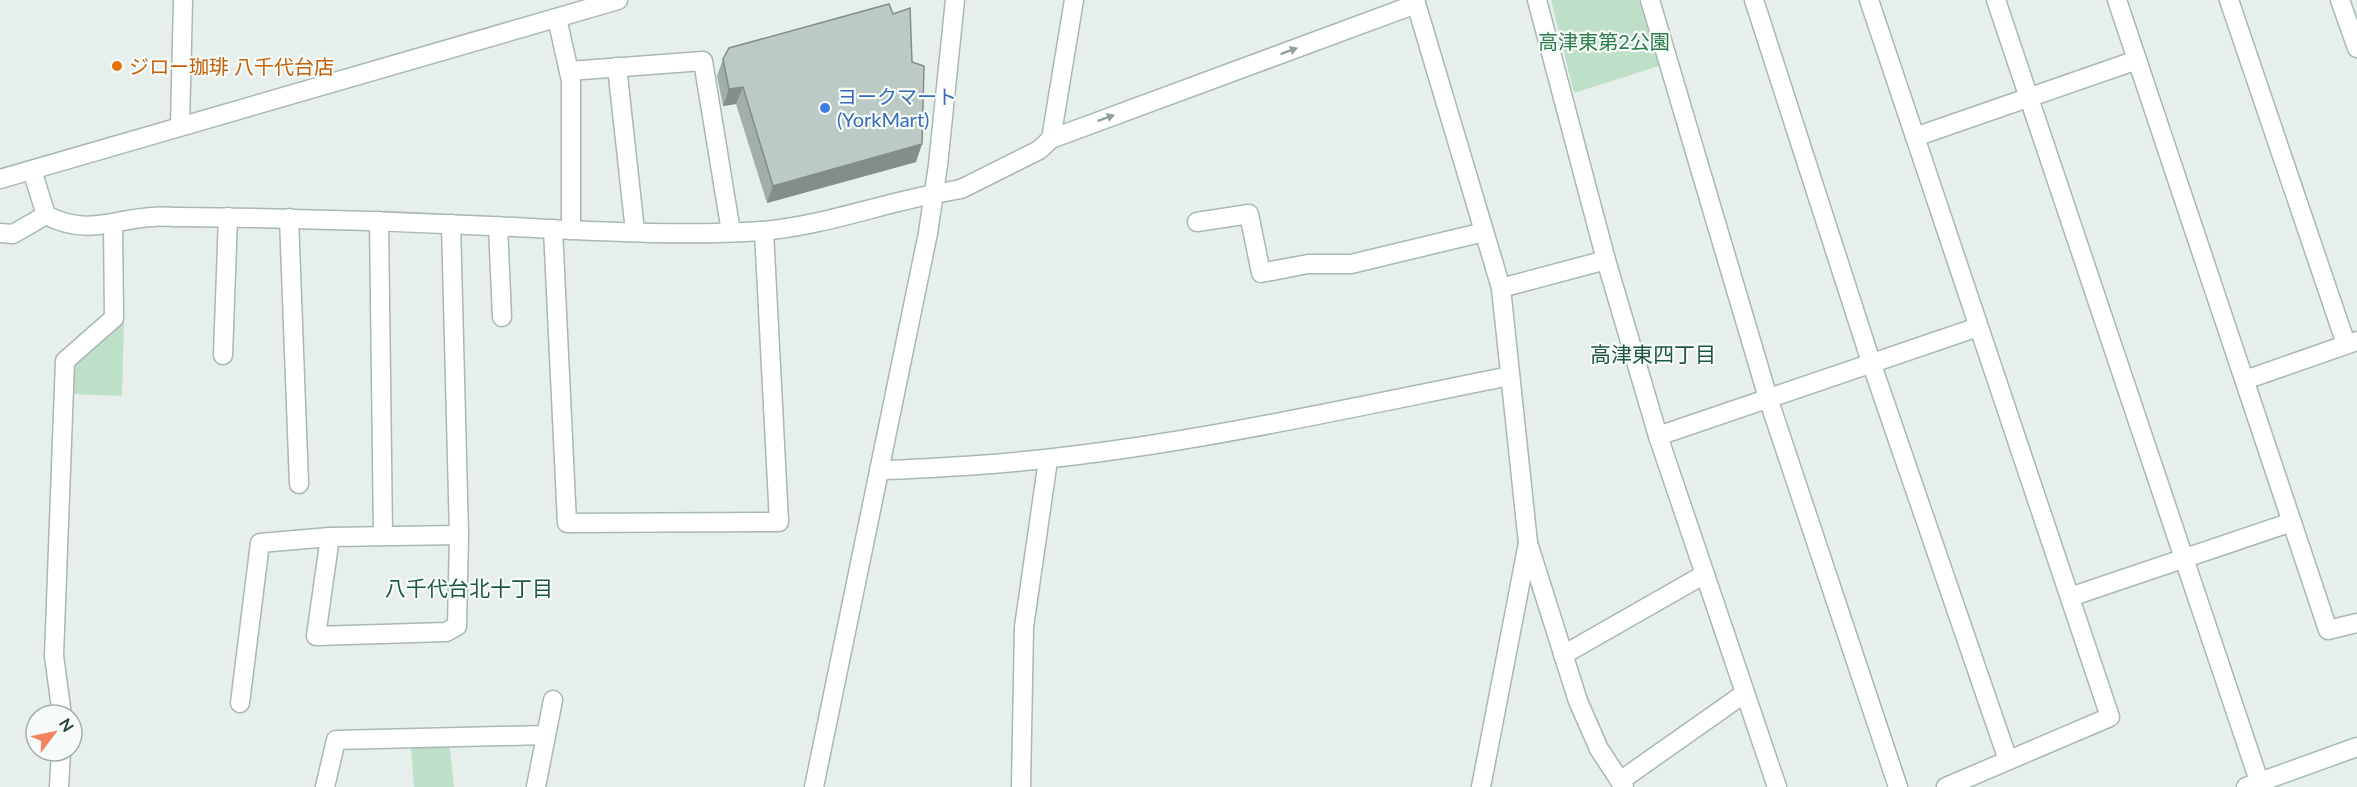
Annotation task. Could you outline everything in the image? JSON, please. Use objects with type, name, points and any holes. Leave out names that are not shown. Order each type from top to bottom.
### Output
[{"type":"street","points":[[180,126],[183,0]]},
{"type":"street","points":[[0,179],[618,0]]},
{"type":"street","points":[[814,787],[934,194],[955,0]]},
{"type":"street","points":[[1051,139],[1074,0]]},
{"type":"street","points":[[1537,0],[1606,260],[1658,436],[1777,787]]},
{"type":"street","points":[[1650,0],[1768,398],[1898,787]]},
{"type":"street","points":[[1754,0],[1871,362],[2008,760]]},
{"type":"street","points":[[1869,0],[2110,717],[1946,787]]},
{"type":"street","points":[[1996,0],[2184,560],[2255,785],[2357,747]]},
{"type":"street","points":[[2117,0],[2328,630],[2357,623]]},
{"type":"street","points":[[2229,0],[2351,342],[2245,380]]},
{"type":"street","points":[[2340,0],[2357,48]]},
{"type":"street","points":[[32,170],[46,215],[62,224],[83,227],[152,217],[228,217],[379,221],[562,230],[764,231],[836,218],[902,200],[961,189],[1039,150],[1051,139],[1415,2],[1501,288],[1528,543],[1578,700],[1599,749],[1622,784],[1745,693]]},
{"type":"street","points":[[557,18],[571,81],[562,230],[567,523],[779,522],[764,231]]},
{"type":"street","points":[[1915,137],[2137,60]]},
{"type":"street","points":[[569,71],[702,61],[730,232]]},
{"type":"street","points":[[617,67],[635,231]]},
{"type":"street","points":[[1197,222],[1249,214],[1260,273],[1308,264],[1351,264],[1484,232]]},
{"type":"street","points":[[0,233],[13,234],[46,215]]},
{"type":"street","points":[[223,355],[228,217]]},
{"type":"street","points":[[289,218],[299,484]]},
{"type":"street","points":[[379,221],[383,536]]},
{"type":"street","points":[[60,703],[54,656],[65,361],[114,318],[113,222]]},
{"type":"street","points":[[330,537],[316,636],[446,632],[457,626],[459,535],[451,224]]},
{"type":"street","points":[[498,226],[502,317]]},
{"type":"street","points":[[1501,288],[1606,260]]},
{"type":"street","points":[[1658,436],[1978,327]]},
{"type":"street","points":[[879,470],[1048,460],[1232,431],[1510,376]]},
{"type":"street","points":[[1021,787],[1024,627],[1048,460]]},
{"type":"street","points":[[2070,597],[2292,522]]},
{"type":"street","points":[[240,703],[260,543],[330,537],[459,535]]},
{"type":"street","points":[[1481,787],[1528,543]]},
{"type":"street","points":[[1563,655],[1705,574]]},
{"type":"street","points":[[536,787],[553,700]]},
{"type":"street","points":[[326,787],[336,740],[546,735]]},
{"type":"street","points":[[59,787],[60,763]]},
{"type":"green space","name":"高津東第2公園","points":[[1551,0],[1639,0],[1659,66],[1574,93]]},
{"type":"green space","points":[[124,320],[122,396],[72,394],[74,364]]},
{"type":"green space","points":[[449,742],[454,787],[414,787],[411,745]]},
{"type":"building","points":[[889,4],[893,14],[910,8],[912,62],[924,66],[922,144],[773,186],[743,87],[729,89],[723,59],[729,48]]},
{"type":"place","name":"ジロー珈琲 八千代台店","points":[[117,66]]},
{"type":"place","name":"ヨークマート (YorkMart)","points":[[825,108]]},
{"type":"district","name":"高津東四丁目","points":[[1653,353]]},
{"type":"district","name":"八千代台北十丁目","points":[[469,587]]}]
